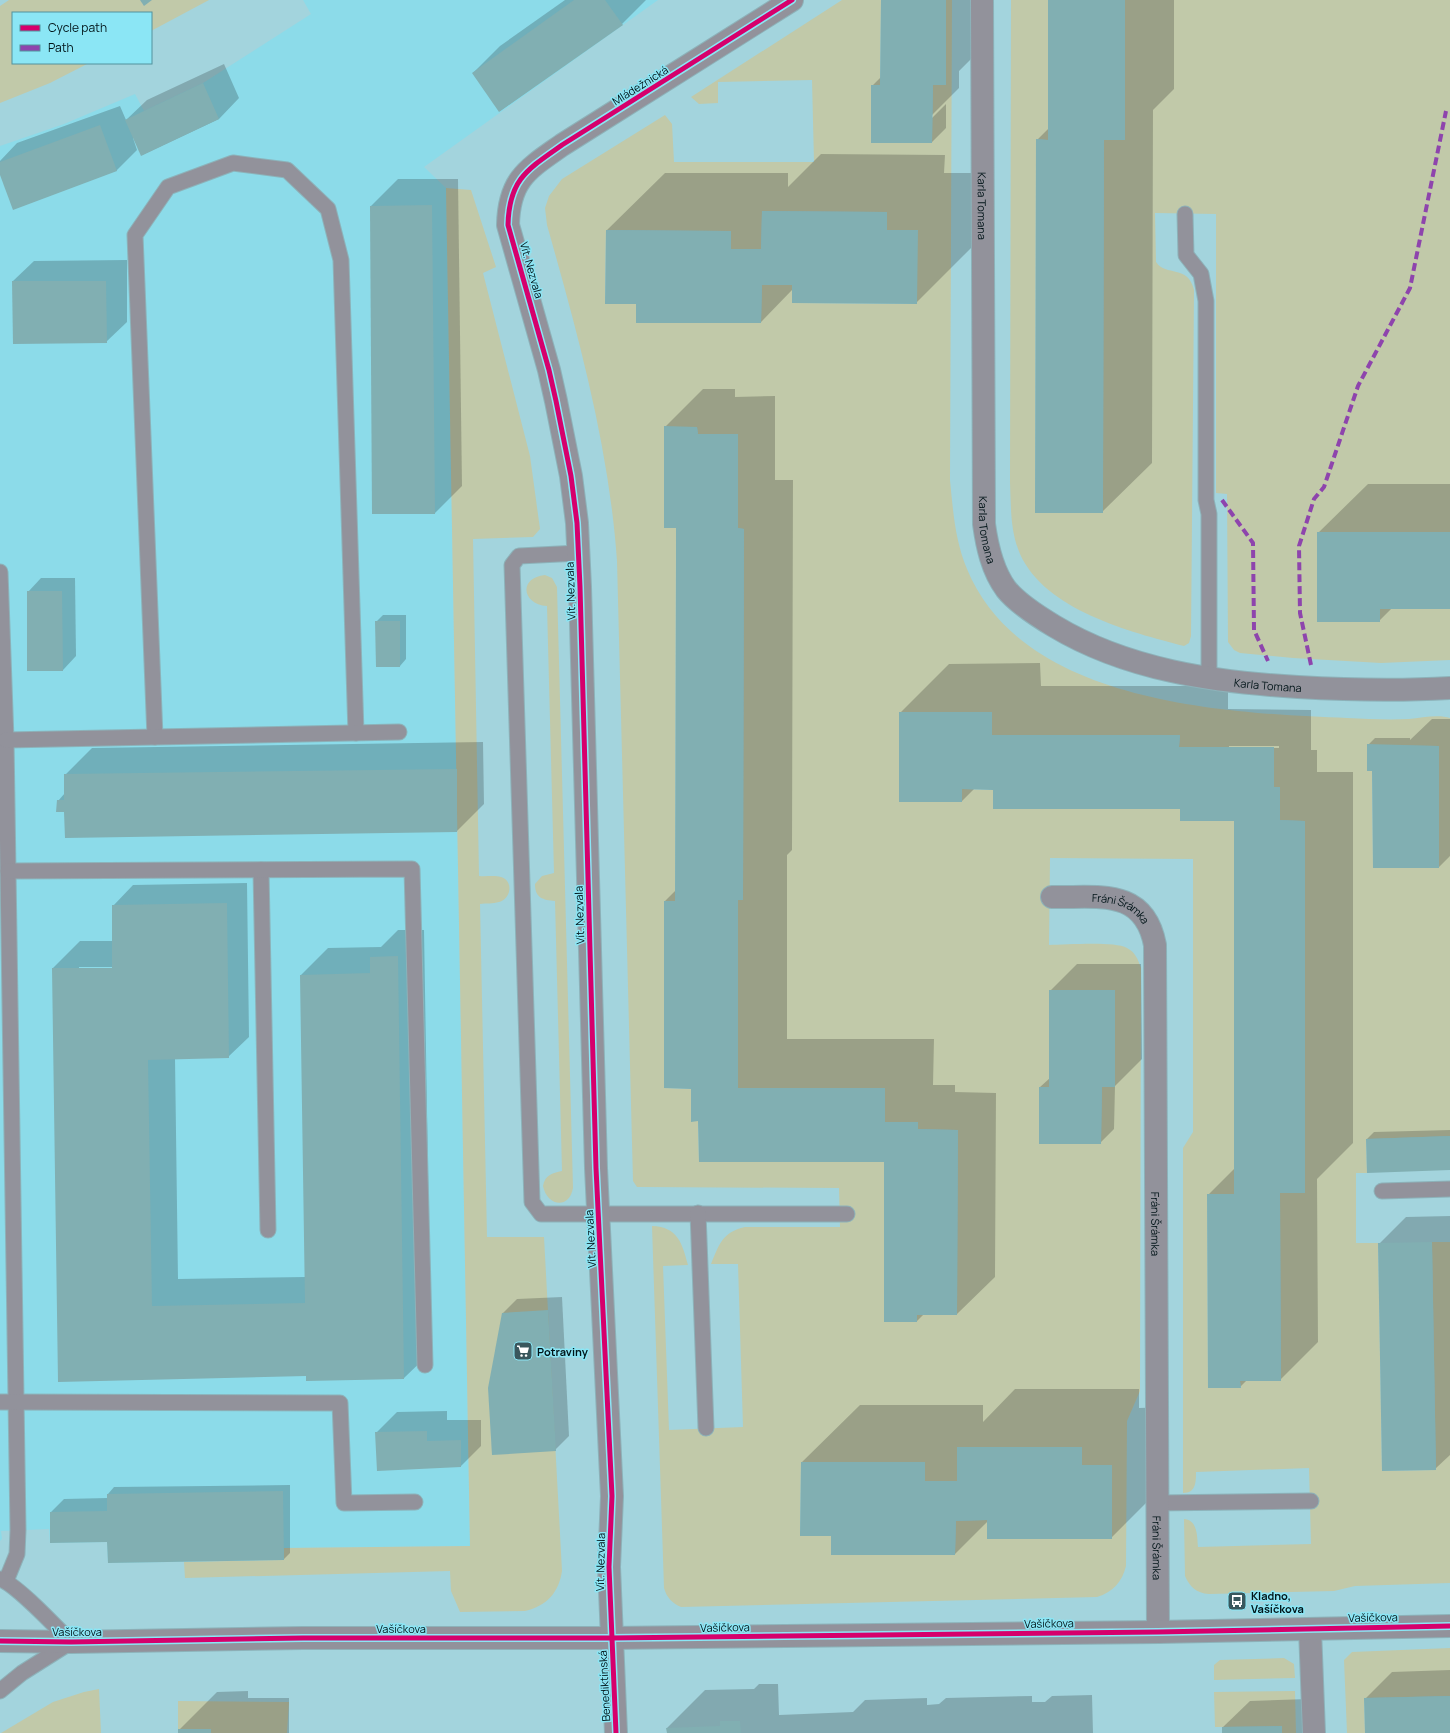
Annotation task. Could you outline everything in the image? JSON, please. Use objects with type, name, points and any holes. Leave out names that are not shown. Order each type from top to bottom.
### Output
[{"type":"street","name":"Mládežnická","points":[[511,199],[516,186],[523,175],[562,145],[792,0]]},
{"type":"street","name":"Karla Tomana","points":[[982,0],[983,509],[984,524],[990,556],[1006,590],[1042,619],[1063,632],[1134,661],[1167,670],[1244,684],[1325,689],[1412,690],[1450,688]]},
{"type":"street","name":"Vít. Nezvala","points":[[511,199],[508,225],[549,370],[571,476],[577,524],[598,1214],[612,1496],[609,1567],[611,1638]]},
{"type":"street","name":"Fráni Šrámka","points":[[1052,897],[1106,898],[1117,899],[1128,903],[1138,909],[1147,919],[1153,932],[1156,945],[1158,1632]]},
{"type":"street","name":"Vašíčkova","points":[[0,1642],[303,1638],[611,1638],[1158,1632],[1450,1626]]},
{"type":"street","points":[[1310,1629],[1314,1733]]},
{"type":"street","name":"Benediktínská","points":[[611,1638],[616,1733]]},
{"type":"lane","points":[[155,737],[135,235],[168,186],[233,163],[287,170],[328,209],[341,260],[356,733]]},
{"type":"lane","points":[[1185,214],[1186,256],[1201,274],[1206,301],[1206,500],[1209,514],[1210,678]]},
{"type":"lane","points":[[579,554],[519,556],[512,565],[532,1202],[541,1214],[846,1214]]},
{"type":"lane","points":[[0,572],[6,740],[8,871],[5,1105],[16,1402],[17,1554],[3,1580],[71,1642],[22,1673],[0,1691]]},
{"type":"lane","points":[[6,740],[399,732]]},
{"type":"lane","points":[[8,871],[412,869],[425,1365]]},
{"type":"lane","points":[[261,870],[268,1230]]},
{"type":"lane","points":[[1382,1191],[1450,1189]]},
{"type":"lane","points":[[698,1213],[706,1428]]},
{"type":"lane","points":[[0,1402],[340,1402],[344,1503],[415,1502]]},
{"type":"lane","points":[[1157,1504],[1311,1501]]},
{"type":"shaded area","points":[[303,0],[658,0],[424,167],[446,188],[470,1546],[284,1548],[284,1560],[108,1563],[107,1542],[50,1543],[49,1529],[1,1531],[2,1539],[0,1541],[0,146],[64,124],[135,94],[144,111],[203,83],[311,14]]},
{"type":"green space","points":[[9,0],[209,0],[152,30],[152,12],[12,12],[12,64],[87,64],[50,83],[0,103],[0,6]]},
{"type":"green space","points":[[842,0],[881,0],[880,85],[871,86],[871,143],[932,143],[933,85],[946,85],[946,0],[952,0],[950,480],[955,525],[963,558],[967,569],[994,614],[1032,648],[1079,674],[1131,692],[1187,704],[1297,716],[1370,719],[1409,719],[1435,716],[1450,718],[1450,1136],[1366,1139],[1367,1173],[1356,1173],[1356,1243],[1378,1243],[1382,1471],[1436,1470],[1432,1242],[1450,1242],[1450,1583],[1355,1586],[1334,1591],[1209,1594],[1197,1591],[1187,1580],[1185,1576],[1184,1519],[1192,1522],[1196,1530],[1198,1547],[1311,1544],[1309,1468],[1196,1472],[1193,1489],[1187,1493],[1183,1493],[1183,1148],[1193,1132],[1193,859],[1050,858],[1049,945],[1101,944],[1121,946],[1127,948],[1134,954],[1141,968],[1140,1391],[1127,1421],[1126,1566],[1122,1577],[1116,1586],[1103,1595],[1097,1597],[681,1607],[672,1602],[668,1597],[664,1588],[652,1226],[668,1229],[678,1238],[684,1250],[688,1265],[663,1266],[669,1430],[743,1427],[738,1264],[711,1264],[722,1240],[731,1232],[745,1227],[840,1227],[839,1188],[637,1187],[633,1181],[617,561],[613,518],[600,433],[581,349],[547,225],[545,208],[549,196],[562,179],[665,115],[672,124],[674,162],[814,162],[812,80],[718,82],[718,103],[699,104],[691,97]],"holes":[[[762,211],[887,212],[887,230],[917,304],[793,303],[792,285],[762,285],[761,323],[636,304],[605,304],[606,230],[730,231],[731,249],[761,249]],[[664,427],[697,427],[698,434],[738,434],[738,528],[744,529],[743,900],[738,900],[738,1088],[799,1088],[885,1122],[918,1122],[918,1129],[958,1130],[957,1315],[917,1315],[917,1322],[884,1322],[884,1162],[699,1161],[698,1121],[691,1121],[691,1089],[664,1088],[664,901],[675,901],[676,528],[664,528]],[[991,712],[992,735],[1180,736],[1179,747],[1273,747],[1274,787],[1280,788],[1280,820],[1305,821],[1305,1193],[1280,1193],[1281,1381],[1240,1381],[1241,1388],[1208,1388],[1207,1195],[1234,1194],[1234,821],[1180,821],[1180,809],[994,809],[993,790],[962,789],[962,802],[899,802],[899,713]],[[1367,745],[1439,746],[1439,868],[1373,868],[1372,771],[1367,771]],[[1049,990],[1115,990],[1115,1087],[1102,1087],[1101,1144],[1039,1144],[1039,1087],[1049,1087]],[[957,1447],[1081,1447],[1082,1465],[1112,1465],[1112,1538],[988,1539],[987,1520],[956,1521],[955,1555],[831,1555],[831,1536],[800,1536],[801,1462],[925,1462],[925,1481],[957,1481]]]},
{"type":"green space","points":[[1011,0],[1048,0],[1048,140],[1036,139],[1035,513],[1103,467],[1104,140],[1125,139],[1125,0],[1450,0],[1450,532],[1318,533],[1380,622],[1380,609],[1450,609],[1450,660],[1381,663],[1293,658],[1240,653],[1234,650],[1228,642],[1227,494],[1216,493],[1216,214],[1155,213],[1156,262],[1165,269],[1187,277],[1194,290],[1191,636],[1189,643],[1184,646],[1139,634],[1091,616],[1069,604],[1049,590],[1032,573],[1020,554],[1014,536],[1010,482]]},
{"type":"green space","points":[[446,188],[471,190],[496,267],[483,273],[530,456],[540,529],[533,537],[473,539],[479,876],[501,877],[508,882],[509,886],[508,894],[503,900],[494,903],[480,904],[487,1237],[544,1237],[562,1571],[558,1585],[551,1597],[540,1606],[525,1611],[460,1612],[451,1591],[450,1571],[185,1578],[184,1562],[284,1560],[284,1548],[470,1546]]},
{"type":"green space","points":[[545,575],[552,578],[557,587],[573,1188],[571,1195],[567,1200],[558,1203],[549,1198],[545,1193],[543,1186],[547,1177],[562,1171],[555,901],[543,899],[538,895],[535,889],[535,884],[542,876],[554,873],[547,606],[532,601],[526,591],[530,581],[536,577]]},
{"type":"green space","points":[[1450,1648],[1450,1696],[1364,1698],[1365,1733],[1347,1733],[1344,1660],[1352,1652]]},
{"type":"green space","points":[[1284,1658],[1294,1664],[1295,1678],[1214,1680],[1214,1665],[1220,1660]]},
{"type":"green space","points":[[99,1689],[101,1733],[1,1733],[53,1702]]},
{"type":"green space","points":[[1295,1691],[1296,1733],[1282,1733],[1282,1726],[1215,1727],[1214,1692]]},
{"type":"green space","points":[[178,1701],[289,1702],[287,1733],[211,1733],[211,1729],[178,1729]]},
{"type":"building","points":[[140,0],[152,0],[144,6]]},
{"type":"building","points":[[574,0],[605,0],[623,25],[499,112],[472,73]]},
{"type":"building","points":[[881,0],[946,0],[946,85],[933,85],[932,143],[871,143],[871,85],[880,85]]},
{"type":"building","points":[[1048,0],[1125,0],[1125,140],[1104,140],[1103,513],[1035,513],[1036,139],[1048,140]]},
{"type":"building","points":[[203,83],[219,119],[141,156],[125,120]]},
{"type":"building","points":[[100,125],[117,171],[13,210],[0,175],[0,162]]},
{"type":"building","points":[[432,205],[435,514],[372,514],[370,206]]},
{"type":"building","points":[[762,211],[887,212],[887,230],[918,230],[917,304],[792,303],[792,285],[762,285],[761,323],[636,323],[636,304],[605,304],[606,230],[731,231],[731,249],[761,249]]},
{"type":"building","points":[[12,281],[106,281],[107,343],[13,344]]},
{"type":"building","points":[[664,426],[697,427],[698,434],[738,434],[738,528],[744,529],[743,900],[738,900],[738,1088],[885,1088],[885,1122],[918,1122],[918,1129],[958,1130],[957,1315],[917,1315],[917,1322],[884,1322],[884,1162],[699,1162],[698,1121],[691,1122],[691,1089],[664,1088],[664,901],[675,901],[676,528],[664,528]]},
{"type":"building","points":[[1317,532],[1450,532],[1450,609],[1380,609],[1380,622],[1317,622]]},
{"type":"building","points":[[27,591],[62,591],[63,671],[27,671]]},
{"type":"building","points":[[375,621],[400,621],[400,667],[376,667]]},
{"type":"building","points":[[899,712],[992,712],[992,735],[1180,735],[1179,747],[1274,747],[1274,787],[1280,787],[1280,820],[1305,821],[1305,1193],[1280,1193],[1281,1381],[1240,1381],[1241,1388],[1208,1388],[1207,1194],[1234,1194],[1234,821],[1180,821],[1180,809],[993,809],[993,790],[962,789],[962,802],[899,802]]},
{"type":"building","points":[[1367,744],[1439,746],[1439,868],[1373,868],[1372,771],[1367,771]]},
{"type":"building","points":[[457,769],[457,832],[65,838],[64,812],[56,812],[57,800],[64,800],[64,774]]},
{"type":"building","points":[[227,903],[229,1058],[148,1060],[152,1306],[305,1303],[300,975],[370,973],[370,957],[398,956],[404,1379],[306,1381],[306,1376],[58,1382],[52,968],[112,968],[112,905]]},
{"type":"building","points":[[1049,990],[1115,990],[1115,1087],[1102,1087],[1101,1144],[1039,1144],[1039,1087],[1049,1087]]},
{"type":"building","points":[[1450,1136],[1450,1170],[1367,1173],[1366,1139]]},
{"type":"building","points":[[1432,1242],[1436,1470],[1382,1471],[1378,1243]]},
{"type":"building","name":"Potraviny","points":[[548,1310],[556,1451],[492,1455],[488,1388],[502,1313]]},
{"type":"building","points":[[427,1431],[427,1441],[461,1440],[461,1467],[377,1471],[375,1432]]},
{"type":"building","points":[[957,1447],[1082,1447],[1082,1465],[1112,1465],[1112,1539],[987,1539],[987,1520],[956,1521],[955,1555],[831,1555],[831,1536],[800,1536],[801,1462],[925,1462],[925,1481],[957,1481]]},
{"type":"building","points":[[283,1491],[284,1560],[108,1563],[107,1542],[50,1543],[50,1512],[107,1511],[107,1494]]},
{"type":"building","points":[[1450,1696],[1450,1733],[1365,1733],[1364,1698]]},
{"type":"building","points":[[720,1721],[740,1721],[741,1733],[667,1733],[666,1728],[720,1726]]},
{"type":"building","points":[[1282,1726],[1282,1733],[1222,1733],[1222,1727]]},
{"type":"building","points":[[178,1729],[211,1729],[211,1733],[178,1733]]},
{"type":"marked path","points":[[1311,665],[1300,613],[1299,546],[1314,499],[1324,487],[1358,386],[1410,288],[1446,111]]},
{"type":"marked path","points":[[1222,500],[1253,543],[1254,630],[1268,661]]},
{"type":"cycle path","points":[[616,1733],[609,1567],[612,1496],[596,1168],[577,523],[571,476],[556,401],[549,370],[508,225],[509,209],[512,196],[517,186],[530,169],[539,161],[792,0]]},
{"type":"cycle path","points":[[0,1641],[71,1642],[303,1638],[611,1638],[1158,1632],[1450,1626]]},
{"type":"place","name":"Potraviny","points":[[523,1351]]},
{"type":"place","name":"Kladno, Vašíčkova","points":[[1237,1601]]}]
